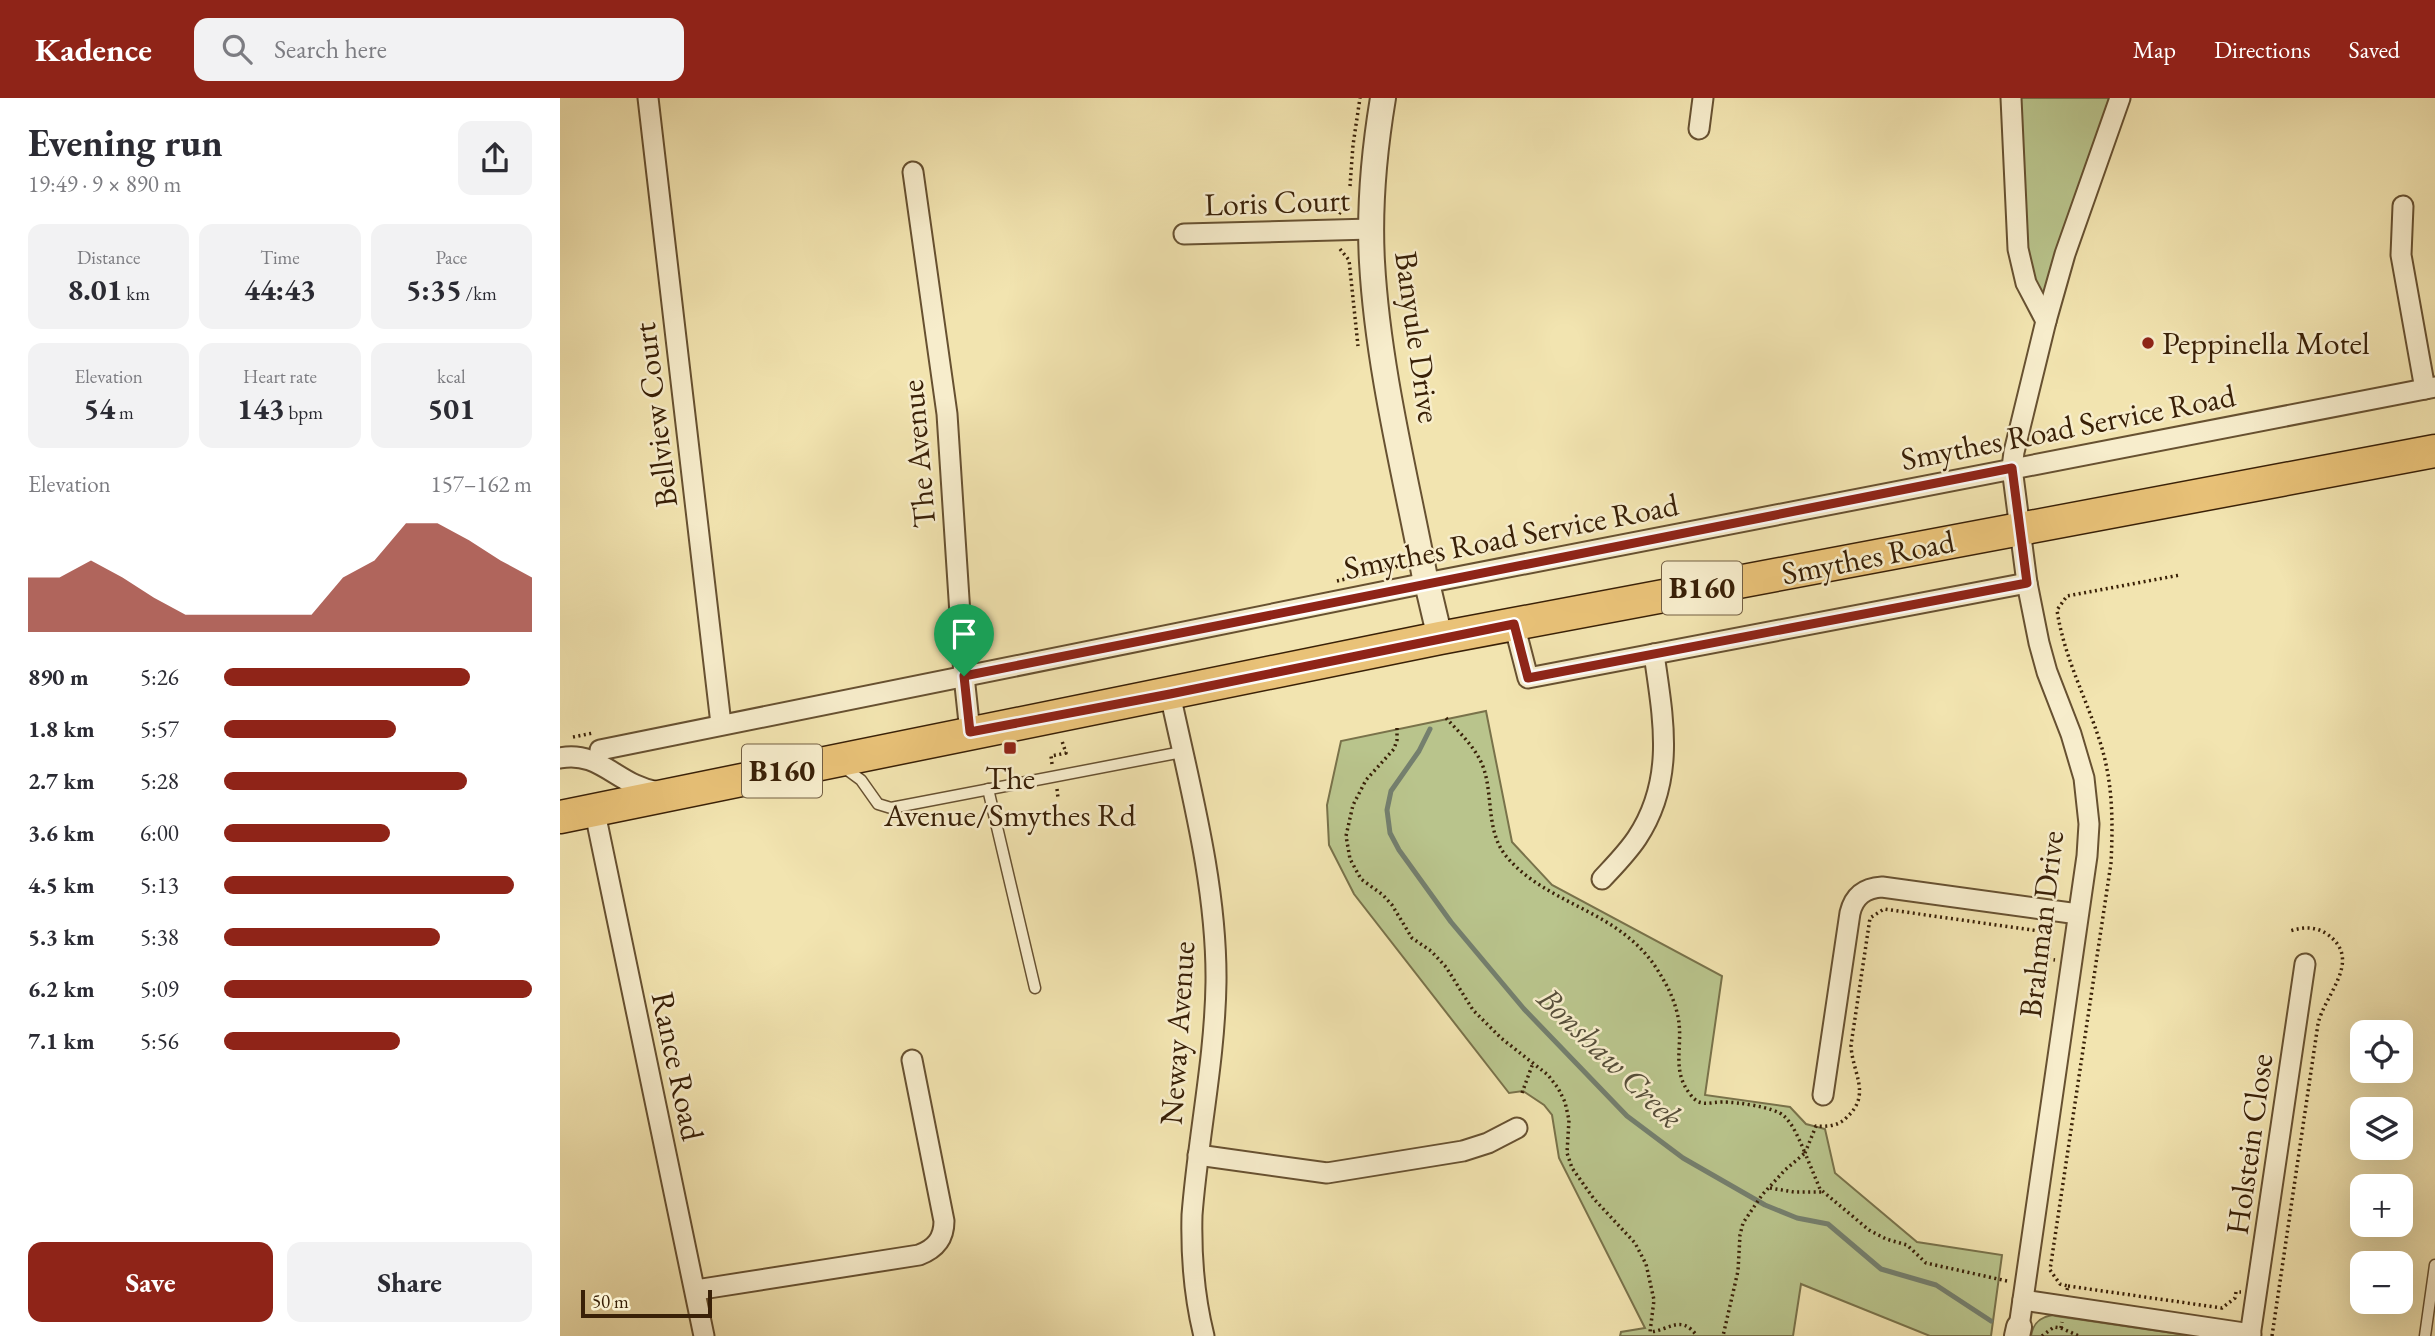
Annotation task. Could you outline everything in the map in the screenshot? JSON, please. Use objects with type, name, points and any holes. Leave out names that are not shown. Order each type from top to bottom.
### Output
[{"type":"main road","name":"Smythes Road","points":[[560,814],[1440,638],[2435,451]]},
{"type":"street","name":"Bellview Court","points":[[648,98],[721,724]]},
{"type":"street","name":"Banyule Drive","points":[[1383,98],[1374,172],[1371,229],[1374,287],[1380,341],[1440,638]]},
{"type":"street","points":[[1699,129],[1703,98]]},
{"type":"street","points":[[2011,98],[2018,249],[2026,283],[2046,321]]},
{"type":"street","name":"Brahman Drive","points":[[2018,1331],[2087,856],[2089,824],[2084,778],[2042,656],[2027,583],[2012,468],[2046,321],[2069,242],[2120,98]]},
{"type":"street","name":"The Avenue","points":[[913,172],[947,414],[970,732]]},
{"type":"street","points":[[2403,206],[2402,263],[2430,388]]},
{"type":"street","name":"Loris Court","points":[[1184,234],[1371,229]]},
{"type":"street","name":"Smythes Road Service Road","points":[[600,750],[1427,583],[2430,388]]},
{"type":"street","points":[[1514,624],[1528,678],[2027,583]]},
{"type":"street","points":[[1602,879],[1641,830],[1659,781],[1665,749],[1665,730],[1654,654]]},
{"type":"street","name":"Neway Avenue","points":[[1170,694],[1209,890],[1215,949],[1213,1029],[1191,1241],[1195,1293],[1204,1336]]},
{"type":"street","points":[[560,758],[585,757],[633,786],[669,793]]},
{"type":"street","name":"Rance Road","points":[[594,808],[704,1336]]},
{"type":"street","points":[[1823,1095],[1850,913],[1853,901],[1863,892],[1882,887],[2078,914]]},
{"type":"street","name":"Holstein Close","points":[[2024,1292],[2066,1295],[2250,1335],[2305,964]]},
{"type":"street","points":[[696,1290],[919,1255],[936,1245],[944,1231],[944,1221],[912,1060]]},
{"type":"street","points":[[1198,1156],[1327,1173],[1463,1151],[1488,1143],[1517,1128]]},
{"type":"lane","points":[[832,761],[855,774],[878,804],[887,808],[1182,752]]},
{"type":"lane","points":[[988,789],[1035,988]]},
{"type":"lane","points":[[2425,1336],[2435,1265]]},
{"type":"path","points":[[2067,596],[2180,576]]},
{"type":"path","points":[[1446,718],[1481,762],[1496,835],[1506,857],[1533,880],[1621,930],[1656,967],[1668,988],[1678,1016],[1678,1067],[1683,1084],[1691,1097],[1702,1104],[1722,1102],[1778,1112],[1787,1118],[1823,1192],[1838,1201],[1869,1230],[1912,1248],[1926,1263],[2024,1292]]},
{"type":"path","points":[[1397,728],[1394,749],[1366,780],[1353,805],[1346,836],[1350,859],[1362,879],[1392,905],[1412,938],[1431,951],[1446,967],[1473,1010],[1501,1038],[1552,1078],[1562,1094],[1569,1120],[1567,1153],[1572,1168],[1594,1199],[1643,1255],[1653,1292],[1650,1332],[1682,1324],[1692,1329],[1697,1336]]},
{"type":"path","points":[[1723,1336],[1738,1271],[1741,1230],[1754,1207],[1762,1195],[1805,1153],[1816,1126],[1827,1127],[1843,1121],[1857,1105],[1860,1087],[1851,1045],[1870,919],[1884,909],[2039,931],[2050,945],[2048,959],[2071,962]]},
{"type":"path","points":[[2102,919],[2050,1270],[2066,1295],[2222,1308],[2235,1298],[2235,1292],[2278,1299]]},
{"type":"path","points":[[2272,1336],[2318,1024],[2328,998],[2337,984],[2342,965],[2338,947],[2323,932],[2311,928],[2290,931]]},
{"type":"path","points":[[1522,1093],[1532,1063]]},
{"type":"path","points":[[1770,1188],[1794,1192],[1823,1192]]},
{"type":"path","points":[[2061,1328],[2079,1336]]},
{"type":"green space","points":[[2017,98],[2112,98],[2046,297],[2041,296],[2026,257]]},
{"type":"green space","points":[[1486,711],[1512,842],[1552,885],[1722,976],[1705,1095],[1790,1107],[1806,1124],[1825,1129],[1835,1173],[1917,1242],[2002,1255],[1991,1336],[1930,1336],[1801,1284],[1793,1336],[1620,1336],[1621,1332],[1645,1328],[1559,1158],[1552,1115],[1544,1105],[1523,1091],[1509,1093],[1354,894],[1329,845],[1327,805],[1341,741]]},
{"type":"green space","points":[[2053,1315],[2193,1336],[2031,1336],[2038,1321]]},
{"type":"waterway","name":"Bonshaw Creek","points":[[1430,729],[1419,751],[1391,791],[1387,810],[1390,833],[1399,850],[1451,922],[1524,1009],[1627,1116],[1683,1158],[1765,1205],[1797,1218],[1828,1224],[1881,1269],[1936,1285],[1991,1321]]},
{"type":"place","name":"Peppinella Motel","points":[[2148,343]]},
{"type":"place","name":"The Avenue/Smythes Rd","points":[[1010,748]]},
{"type":"route","points":[[2012,468],[2027,583],[1528,678],[1514,624],[970,732],[964,676],[2012,468]]}]
